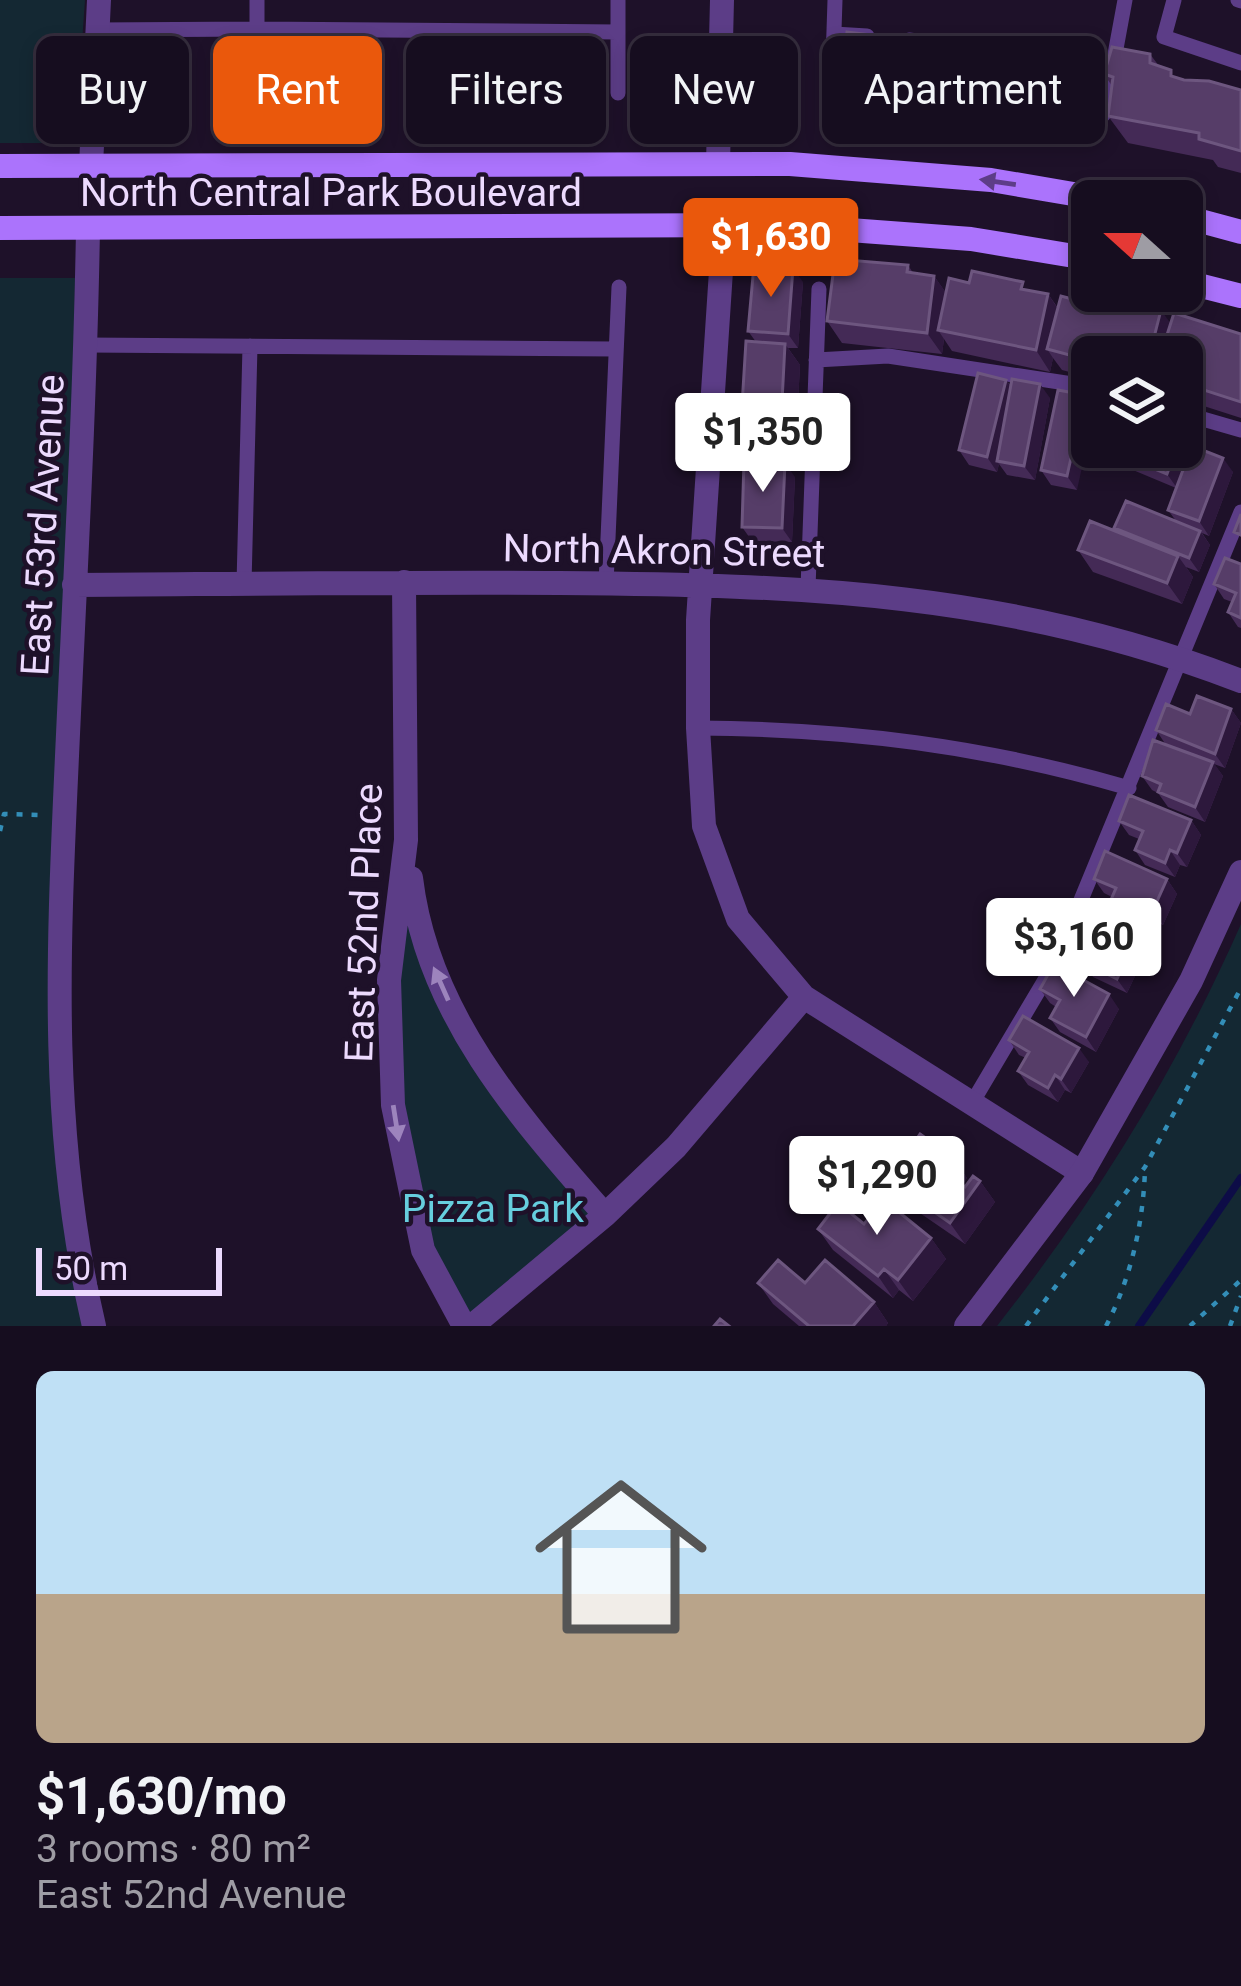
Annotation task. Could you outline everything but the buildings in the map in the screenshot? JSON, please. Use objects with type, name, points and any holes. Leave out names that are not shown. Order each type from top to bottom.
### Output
[{"type":"main road","name":"North Central Park Boulevard","points":[[0,166],[718,163],[957,177],[1071,194]]},
{"type":"main road","points":[[1203,222],[1241,232]]},
{"type":"main road","name":"North Central Park Boulevard","points":[[0,228],[724,226],[910,233],[1071,257]]},
{"type":"main road","points":[[1203,286],[1241,296]]},
{"type":"street","points":[[91,166],[99,0]]},
{"type":"street","points":[[718,163],[722,0]]},
{"type":"street","points":[[724,226],[701,584],[698,728],[704,826],[738,919],[804,997],[1082,1173]]},
{"type":"street","name":"East 53rd Avenue","points":[[88,229],[58,954],[59,1102],[71,1230],[94,1326]]},
{"type":"street","name":"North Akron Street","points":[[74,585],[404,582],[808,588],[990,610],[1118,638],[1241,681]]},
{"type":"street","name":"East 52nd Place","points":[[404,582],[406,840],[389,980],[393,1106],[423,1250],[468,1326]]},
{"type":"street","points":[[406,840],[417,931],[457,1019],[510,1107],[605,1215]]},
{"type":"street","points":[[966,1326],[1082,1173],[1169,1024],[1241,872]]},
{"type":"street","points":[[468,1326],[605,1215],[676,1147],[804,997]]},
{"type":"lane","points":[[257,0],[257,29]]},
{"type":"lane","points":[[618,0],[618,93]]},
{"type":"lane","points":[[835,0],[834,34],[1112,64]]},
{"type":"lane","points":[[1105,108],[1125,0]]},
{"type":"lane","points":[[1174,0],[1164,37],[1241,62]]},
{"type":"lane","points":[[95,29],[618,32]]},
{"type":"lane","points":[[606,584],[619,286]]},
{"type":"lane","points":[[808,588],[819,289]]},
{"type":"lane","points":[[86,345],[614,349]]},
{"type":"lane","points":[[244,584],[250,346]]},
{"type":"lane","points":[[816,360],[888,356],[1071,384]]},
{"type":"lane","points":[[1203,419],[1241,430]]},
{"type":"lane","points":[[972,1103],[1055,963],[1241,512]]},
{"type":"lane","points":[[698,728],[806,729],[916,738],[1027,758],[1129,788]]},
{"type":"path","points":[[0,832],[4,814],[42,815]]},
{"type":"path","points":[[1026,1326],[1144,1167],[1241,988]]},
{"type":"path","points":[[1106,1326],[1144,1208],[1144,1167]]},
{"type":"path","points":[[1190,1326],[1241,1280]]},
{"type":"path","points":[[1230,1326],[1241,1296]]},
{"type":"green space","points":[[0,0],[85,0],[82,36],[36,36],[36,143],[0,143]]},
{"type":"green space","points":[[0,278],[75,278],[49,987],[59,1188],[83,1326],[0,1326]]},
{"type":"green space","name":"Pizza Park","points":[[406,840],[457,1019],[605,1215],[472,1326],[423,1250],[393,1105]]},
{"type":"green space","points":[[1241,924],[1241,1326],[997,1326],[1068,1231],[1132,1133]]},
{"type":"waterway","points":[[1139,1326],[1241,1178]]}]
